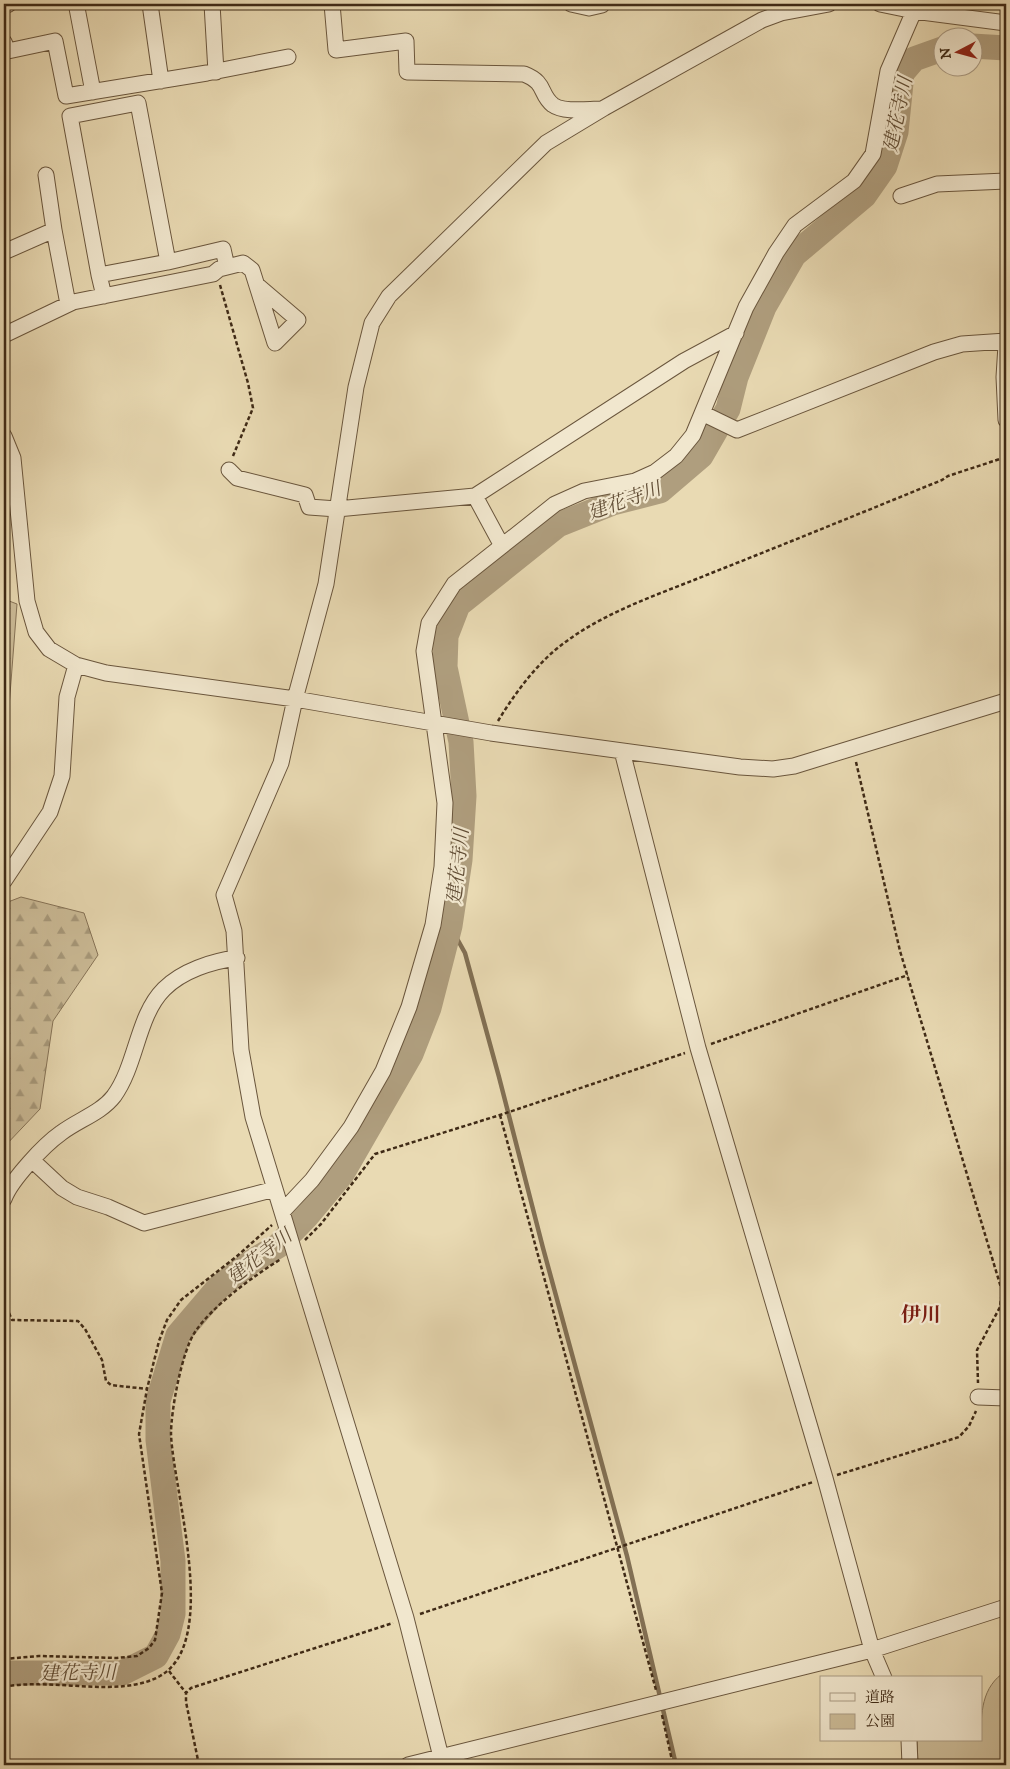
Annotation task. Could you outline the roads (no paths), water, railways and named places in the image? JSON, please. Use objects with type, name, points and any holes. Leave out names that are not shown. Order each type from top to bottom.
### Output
[{"type":"street","points":[[4,6],[9,4]]},
{"type":"street","points":[[150,4],[161,81]]},
{"type":"street","points":[[212,4],[216,72]]},
{"type":"street","points":[[332,4],[336,50],[406,40],[407,72],[524,74],[537,79],[553,105],[564,109],[601,109]]},
{"type":"street","points":[[571,4],[589,8],[602,5]]},
{"type":"street","points":[[442,1761],[406,1618],[253,1117],[241,1050],[234,931],[224,895],[281,763],[295,699],[326,584],[356,387],[372,323],[389,296],[546,143],[601,109],[762,20],[781,13],[829,4]]},
{"type":"street","points":[[880,4],[914,11],[1006,23]]},
{"type":"street","points":[[77,8],[92,92]]},
{"type":"street","points":[[282,1212],[312,1180],[351,1127],[384,1071],[409,1007],[434,925],[442,867],[445,803],[437,723],[424,651],[429,623],[454,584],[554,504],[584,491],[635,481],[655,472],[676,456],[688,442],[704,414],[761,278],[795,225],[854,181],[873,154],[888,71],[914,11]]},
{"type":"street","points":[[4,42],[8,51],[55,41],[66,96],[216,72],[288,57]]},
{"type":"street","points":[[104,296],[70,116],[138,103],[168,262]]},
{"type":"street","points":[[46,175],[68,304]]},
{"type":"street","points":[[901,196],[938,184],[1006,181]]},
{"type":"street","points":[[4,252],[54,230]]},
{"type":"street","points":[[100,275],[223,249],[223,268]]},
{"type":"street","points":[[4,335],[68,304],[213,274],[223,268],[243,263],[252,270],[257,286]]},
{"type":"street","points":[[229,470],[237,478],[305,495],[309,507],[337,509],[475,496],[684,361],[736,334]]},
{"type":"street","points":[[704,414],[737,430],[934,352],[962,344],[1006,341]]},
{"type":"street","points":[[1006,345],[1004,377],[1006,420]]},
{"type":"street","points":[[4,436],[13,458],[27,601],[30,617],[36,632],[49,650],[76,665],[106,673],[295,699],[491,733],[740,767],[773,769],[794,766],[1006,701]]},
{"type":"street","points":[[475,496],[502,546]]},
{"type":"street","points":[[4,881],[50,812],[62,776],[67,697],[76,665]]},
{"type":"street","points":[[622,751],[698,1048],[824,1478],[872,1650],[883,1676]]},
{"type":"street","points":[[4,1199],[6,1192],[60,1134],[99,1110],[114,1096],[131,1065],[151,1006],[164,989],[202,966],[237,958]]},
{"type":"street","points":[[33,1161],[62,1188],[78,1197],[108,1206],[144,1223],[275,1189]]},
{"type":"street","points":[[978,1397],[1006,1398]]},
{"type":"street","points":[[408,1765],[442,1761],[659,1703],[872,1650],[1006,1607]]},
{"type":"street","points":[[909,1742],[910,1765]]},
{"type":"waterway","name":"建花寺川","points":[[982,47],[1006,48]]},
{"type":"waterway","name":"建花寺川","points":[[4,1673],[122,1673],[156,1656],[168,1634],[173,1614],[173,1561],[158,1440],[158,1401],[178,1335],[218,1288],[251,1262],[278,1246],[307,1216],[342,1174],[411,1054],[429,1008],[450,926],[460,860],[464,796],[461,742],[445,667],[446,636],[458,605],[558,525],[613,503],[660,491],[701,456],[728,409],[736,377],[764,307],[794,255],[864,196],[885,166],[896,132],[902,73],[914,59],[932,53]]},
{"type":"waterway","points":[[450,926],[465,953],[499,1077],[543,1248],[627,1556],[676,1765]]},
{"type":"district","name":"伊川","points":[[921,1314]]}]
